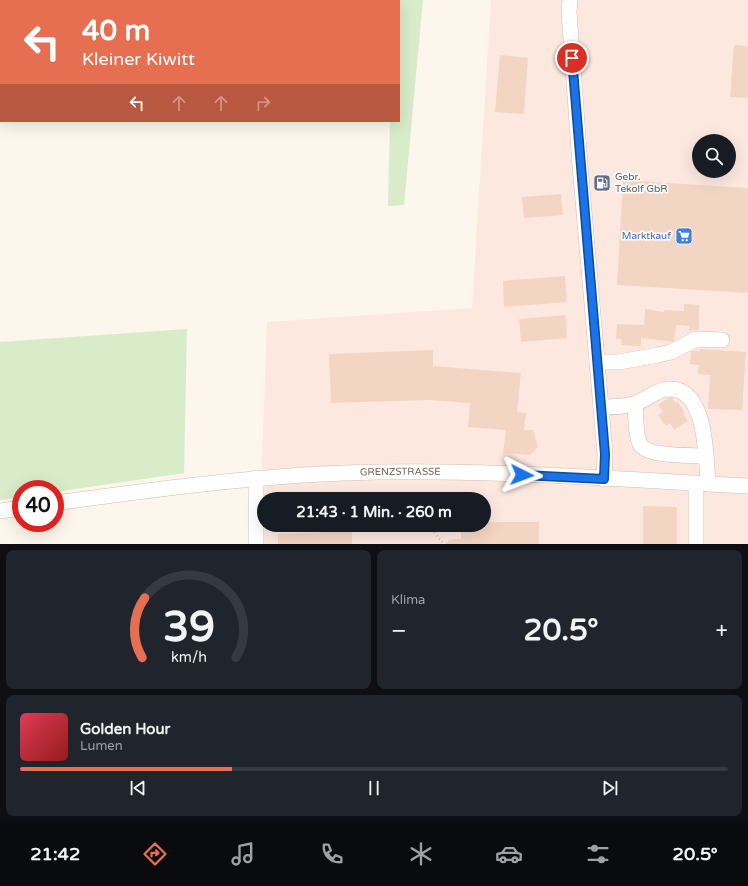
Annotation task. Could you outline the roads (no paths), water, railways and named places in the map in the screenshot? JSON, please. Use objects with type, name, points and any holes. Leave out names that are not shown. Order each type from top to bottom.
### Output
[{"type":"street","points":[[570,0],[569,12],[579,158],[605,454],[604,479]]},
{"type":"street","points":[[597,362],[619,362],[671,352],[696,339],[722,340]]},
{"type":"street","points":[[601,408],[620,407],[635,404],[652,394],[669,389],[684,393],[694,402],[701,422],[705,456],[696,544]]},
{"type":"street","points":[[635,404],[640,444],[645,450],[654,453],[705,456]]},
{"type":"street","name":"GRENZSTRASSE","points":[[64,503],[256,478],[344,473],[432,471],[748,486]]},
{"type":"street","points":[[256,478],[256,544]]},
{"type":"street","points":[[0,511],[12,509]]},
{"type":"place","name":"Gebr. Tekolf GbR","points":[[602,183]]},
{"type":"place","name":"Marktkauf","points":[[684,236]]}]
